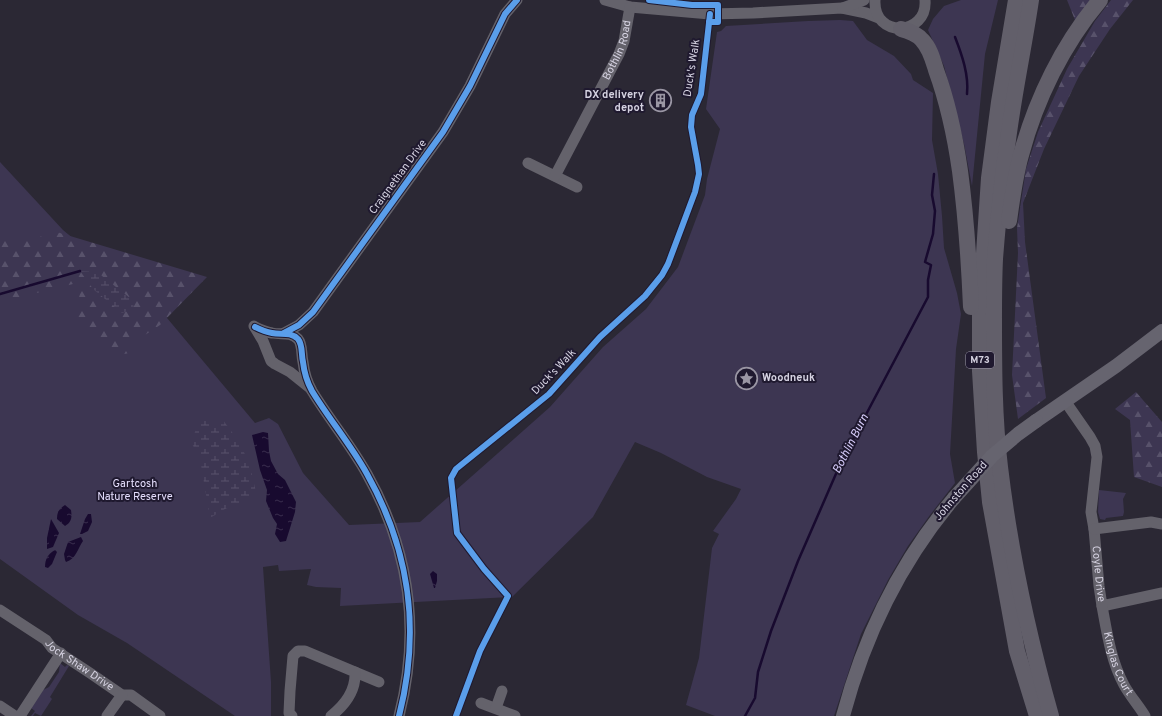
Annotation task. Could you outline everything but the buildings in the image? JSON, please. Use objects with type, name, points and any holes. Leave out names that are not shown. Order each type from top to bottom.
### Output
[{"type":"highway","name":"M73","points":[[1016,0],[988,178],[980,314],[981,392],[990,502],[1017,651],[1037,716]]},
{"type":"highway","name":"M73","points":[[1031,0],[1008,141],[1001,198],[995,259],[994,375],[1000,466],[1009,526],[1027,623],[1051,716]]},
{"type":"highway","points":[[1000,466],[1001,333],[1004,260],[1012,200],[1020,156],[1035,113],[1056,66],[1073,37],[1100,0]]},
{"type":"highway","points":[[901,29],[918,36],[926,46],[943,90],[952,124],[964,199],[976,377],[985,452]]},
{"type":"main road","name":"Johnston Road","points":[[842,716],[861,657],[880,612],[900,575],[938,517],[992,456],[1018,434],[1116,366],[1162,331]]},
{"type":"street","name":"Craignethan Drive","points":[[281,334],[300,325],[313,312],[443,132],[470,86],[505,14],[509,0]]},
{"type":"street","name":"Craignethan Drive","points":[[505,14],[517,0]]},
{"type":"street","points":[[605,0],[630,7],[710,14],[842,8],[866,13],[879,18],[889,26],[901,29],[916,23],[921,17],[925,5],[936,0]]},
{"type":"street","points":[[842,8],[864,0]]},
{"type":"street","points":[[875,0],[874,6],[879,18]]},
{"type":"street","name":"Bothlin Road","points":[[555,176],[619,54],[624,41],[630,7]]},
{"type":"street","points":[[528,163],[577,187]]},
{"type":"street","name":"Craignethan Drive","points":[[302,351],[304,333],[313,312]]},
{"type":"street","points":[[268,350],[253,326],[268,332],[281,334],[289,333],[294,335],[298,339],[302,351],[304,369],[310,389]]},
{"type":"street","points":[[281,334],[271,340],[268,356],[271,361],[294,375],[310,389],[366,474],[388,516],[400,551],[407,587],[411,627],[408,676],[399,716]]},
{"type":"street","points":[[280,367],[286,368],[296,363],[300,359],[302,351]]},
{"type":"street","name":"Coyle Drive","points":[[1065,401],[1090,437],[1095,446],[1097,457],[1091,512],[1102,606],[1162,593]]},
{"type":"street","name":"Coyle Drive","points":[[1094,529],[1151,522],[1162,524]]},
{"type":"street","name":"Kinglas Court","points":[[1102,606],[1107,637],[1116,666],[1124,685],[1146,716]]},
{"type":"street","name":"Jock Shaw Drive","points":[[0,610],[44,639],[52,648],[122,695],[130,695],[160,716]]},
{"type":"street","points":[[292,716],[289,713],[293,656],[298,651],[305,651],[379,682]]},
{"type":"street","points":[[20,716],[61,654]]},
{"type":"street","points":[[332,716],[348,699],[355,680],[355,672]]},
{"type":"street","points":[[496,708],[502,691]]},
{"type":"street","points":[[107,716],[122,695]]},
{"type":"street","points":[[481,703],[515,716]]},
{"type":"street","points":[[0,706],[15,716]]},
{"type":"green space","points":[[961,0],[998,0],[985,54],[972,186],[964,144],[944,66],[928,30],[933,19],[944,6]]},
{"type":"green space","points":[[1067,0],[1094,0],[1075,20]]},
{"type":"green space","points":[[1111,0],[1133,0],[1110,29],[1079,76],[1044,149],[1023,203],[1025,242],[1046,398],[1018,419],[1012,375],[1018,253],[1017,228],[1026,169],[1038,132],[1067,69],[1095,21]]},
{"type":"green space","name":"Gartcosh Nature Reserve","points":[[840,20],[853,21],[867,40],[894,56],[911,74],[913,80],[933,93],[932,140],[938,174],[944,248],[957,293],[961,314],[956,349],[950,454],[955,483],[908,546],[888,580],[861,634],[834,716],[715,716],[686,705],[699,658],[712,548],[719,534],[713,531],[736,499],[741,489],[707,477],[661,453],[635,442],[593,517],[512,597],[340,606],[341,588],[316,587],[307,585],[311,569],[279,571],[278,565],[263,567],[271,682],[271,716],[235,716],[127,643],[78,615],[0,559],[0,162],[63,230],[162,312],[255,423],[269,418],[278,424],[303,473],[349,525],[420,522],[550,407],[603,347],[646,309],[678,267],[705,195],[707,179],[720,129],[706,109],[717,32],[721,31],[726,26]]},
{"type":"green space","points":[[50,230],[207,277],[160,325],[133,343],[129,353],[114,353],[100,345],[76,323],[81,282],[0,302],[0,242],[8,238],[33,242]]},
{"type":"green space","points":[[80,271],[97,272],[130,298],[135,309],[122,313],[93,289]]},
{"type":"green space","points":[[1136,392],[1162,422],[1162,487],[1134,477],[1130,420],[1115,409]]},
{"type":"green space","points":[[223,420],[237,439],[249,462],[256,492],[247,501],[225,509],[210,518],[200,459],[190,440],[202,421]]},
{"type":"green space","points":[[1099,490],[1126,493],[1123,499],[1123,516],[1106,518],[1105,520],[1100,519],[1098,512]]},
{"type":"green space","points":[[60,663],[65,667],[67,665],[69,666],[50,697],[52,699],[41,716],[35,713],[31,716],[35,711],[31,708],[43,690],[49,687],[59,672]]},
{"type":"water","points":[[263,432],[268,433],[271,461],[278,474],[285,480],[296,502],[295,512],[286,541],[280,542],[275,534],[277,524],[266,501],[267,490],[260,470],[252,435]]},
{"type":"water","points":[[65,505],[71,510],[71,519],[65,526],[57,519],[57,514]]},
{"type":"water","points":[[88,514],[91,514],[92,522],[88,531],[80,534],[85,519]]},
{"type":"water","points":[[51,519],[59,533],[53,547],[47,549],[47,538]]},
{"type":"water","points":[[81,537],[83,541],[76,553],[69,561],[66,562],[64,554],[68,542]]},
{"type":"water","points":[[55,550],[57,552],[52,564],[48,568],[45,567],[47,557]]},
{"type":"water","points":[[433,571],[437,574],[435,588],[430,574]]},
{"type":"waterway","name":"Bothlin Burn","points":[[955,37],[966,72],[967,94]]},
{"type":"waterway","name":"Bothlin Burn","points":[[745,716],[755,698],[758,672],[771,631],[798,561],[842,460],[928,297],[928,280],[931,265],[925,262],[933,234],[935,211],[932,195],[934,174]]},
{"type":"waterway","points":[[0,294],[80,271]]},
{"type":"cycle path","points":[[284,333],[299,325],[313,312],[443,132],[470,86],[505,14],[517,0]]},
{"type":"cycle path","points":[[649,0],[692,5],[718,5],[718,22],[709,22]]},
{"type":"cycle path","name":"Duck's Walk","points":[[456,716],[480,651],[508,596],[484,569],[457,533],[451,478],[456,469],[549,394],[600,337],[645,296],[662,275],[668,264],[695,192],[699,174],[691,127],[692,115],[701,94],[710,14]]},
{"type":"cycle path","points":[[255,327],[270,333],[292,335],[300,341],[302,359],[310,388],[367,474],[382,503],[393,532],[402,562],[410,622],[406,684],[399,716]]},
{"type":"place","name":"DX delivery depot","points":[[660,101]]},
{"type":"place","name":"Woodneuk","points":[[747,378]]}]
